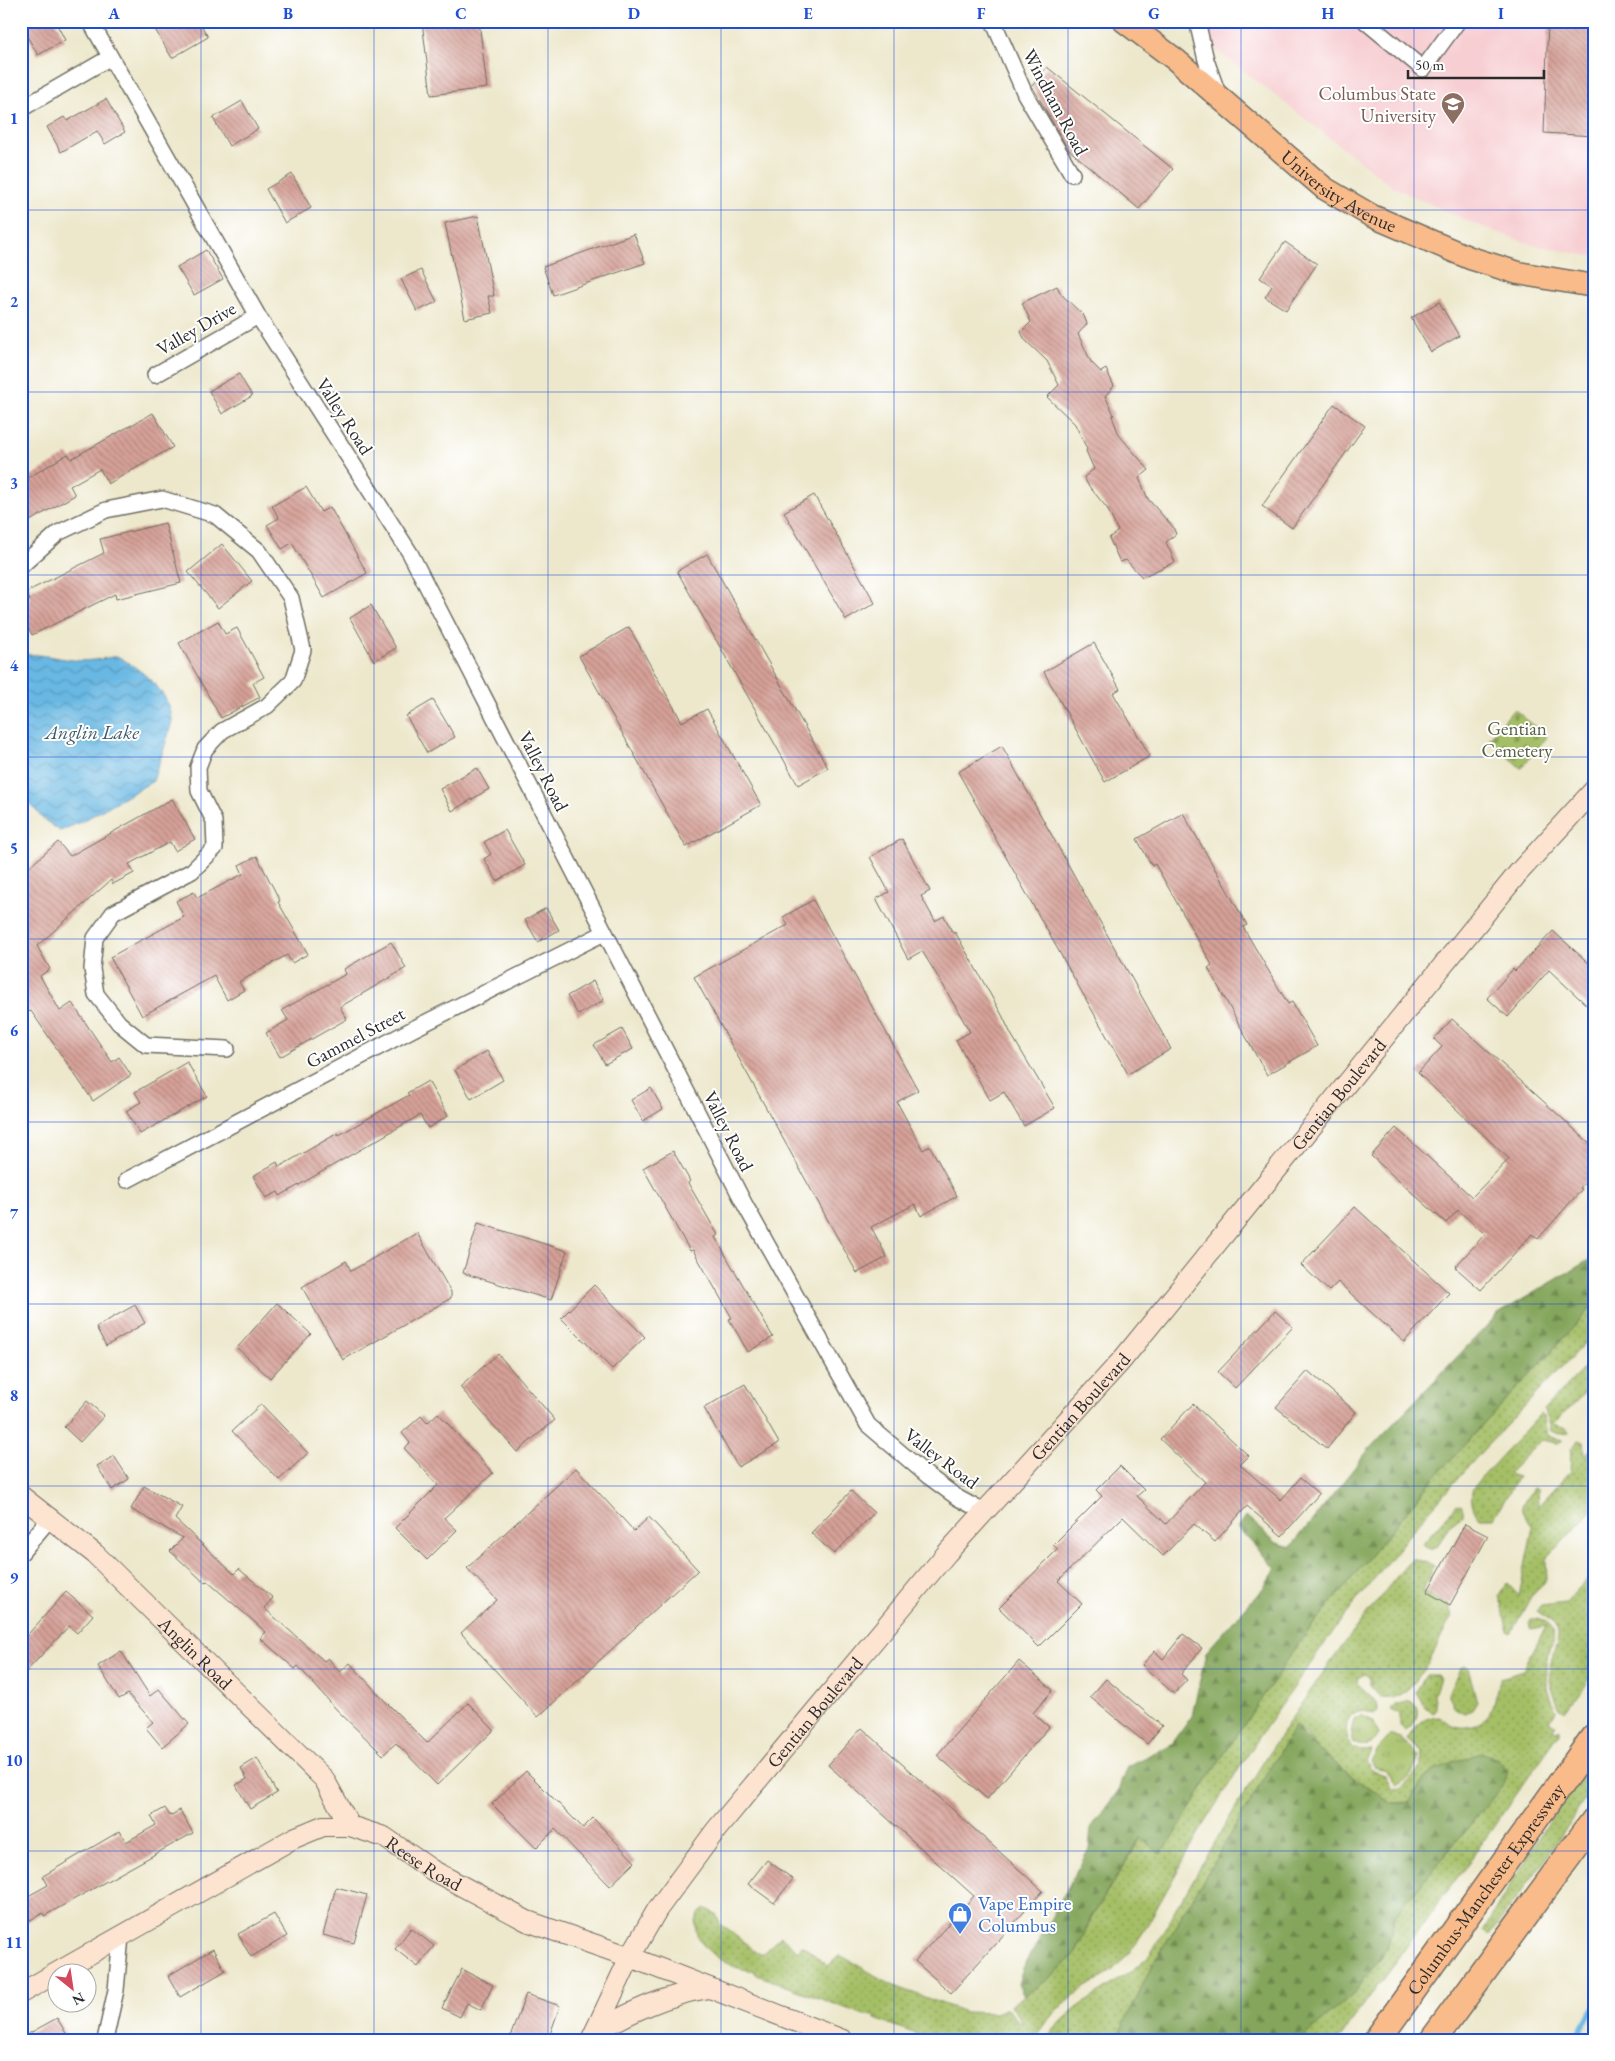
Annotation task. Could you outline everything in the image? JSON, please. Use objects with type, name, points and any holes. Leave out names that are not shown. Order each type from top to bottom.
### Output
[{"type":"highway","name":"Columbus-Manchester Expressway","points":[[1377,2040],[1594,1737]]},
{"type":"highway","points":[[1433,2040],[1594,1821]]},
{"type":"main road","name":"University Avenue","points":[[1138,25],[1219,98],[1324,188],[1372,216],[1486,263],[1518,273],[1594,286]]},
{"type":"main road","name":"Gentian Boulevard","points":[[593,2036],[630,1957],[657,1910],[716,1830],[984,1512],[1122,1360],[1519,872],[1594,790]]},
{"type":"main road","name":"Anglin Road","points":[[21,1496],[51,1517],[95,1554],[324,1779],[350,1826]]},
{"type":"main road","name":"Reese Road","points":[[21,1993],[294,1838],[323,1826],[350,1826],[384,1837],[432,1870],[527,1921],[630,1957],[843,2040]]},
{"type":"main road","points":[[593,2036],[638,2008],[664,1998],[709,1988]]},
{"type":"street","name":"Valley Road","points":[[90,21],[109,58],[258,316],[410,553],[604,934],[745,1205],[868,1425],[928,1476],[958,1498],[984,1512]]},
{"type":"street","name":"Windham Road","points":[[993,21],[1025,94],[1072,174]]},
{"type":"street","points":[[1197,21],[1206,60],[1219,98]]},
{"type":"street","points":[[1365,21],[1423,69],[1458,21]]},
{"type":"street","points":[[21,109],[109,58]]},
{"type":"street","name":"Valley Drive","points":[[155,375],[258,316]]},
{"type":"street","points":[[21,566],[58,533],[74,525],[106,510],[162,499],[215,515],[259,551],[291,598],[303,650],[293,681],[267,706],[222,731],[206,749],[198,767],[199,791],[214,821],[215,848],[192,871],[113,913],[95,938],[92,969],[96,994],[119,1023],[146,1044],[227,1050]]},
{"type":"street","name":"Gammel Street","points":[[127,1180],[413,1029],[604,934]]},
{"type":"street","points":[[21,1553],[51,1517]]},
{"type":"street","points":[[105,2040],[116,1990],[121,1936]]},
{"type":"shaded area","name":"Columbus State University","points":[[1179,21],[1594,21],[1594,257],[1530,244],[1474,224],[1393,187]]},
{"type":"green space","name":"Gentian Cemetery","points":[[1514,709],[1547,737],[1521,768],[1488,740]]},
{"type":"green space","points":[[1594,1257],[1594,1305],[1434,1478],[1301,1640],[1208,1778],[1174,1836],[1160,1854],[1140,1838],[1092,1917],[1076,1952],[1056,1973],[1024,1996],[1018,1984],[1023,1969],[1089,1849],[1091,1828],[1118,1791],[1127,1766],[1172,1744],[1192,1716],[1206,1652],[1264,1587],[1276,1569],[1238,1528],[1246,1516],[1277,1543],[1291,1547],[1370,1448],[1498,1314]]},
{"type":"green space","points":[[1594,1305],[1594,1333],[1484,1449],[1421,1520],[1342,1619],[1262,1733],[1206,1820],[1136,1945],[1112,1971],[1081,1990],[1064,2004],[1046,2022],[1033,2040],[933,2040],[875,2019],[875,2016],[864,2015],[757,1975],[755,1970],[746,1970],[726,1963],[706,1949],[696,1931],[696,1921],[704,1908],[716,1914],[720,1924],[761,1955],[781,1936],[798,1951],[802,1945],[828,1966],[840,1955],[892,1985],[965,2012],[995,2013],[1005,2009],[1009,2010],[1018,2023],[1021,2022],[1011,2005],[1056,1973],[1076,1952],[1092,1917],[1141,1838],[1160,1853],[1174,1836],[1208,1778],[1301,1640],[1434,1478]]},
{"type":"green space","points":[[1594,1358],[1594,1383],[1554,1424],[1566,1428],[1569,1433],[1559,1434],[1551,1431],[1548,1418],[1543,1410]]},
{"type":"green space","points":[[1540,1414],[1544,1418],[1547,1435],[1563,1440],[1558,1443],[1541,1440],[1508,1474],[1518,1477],[1494,1518],[1480,1518],[1472,1503],[1474,1486]]},
{"type":"green space","points":[[1579,1440],[1584,1442],[1585,1456],[1594,1447],[1594,1509],[1546,1559],[1547,1580],[1533,1593],[1511,1633],[1508,1631],[1499,1596],[1507,1583],[1519,1596],[1533,1527],[1522,1511],[1523,1505],[1533,1488],[1537,1489],[1538,1506],[1570,1472],[1571,1449]]},
{"type":"green space","points":[[1457,1504],[1462,1506],[1462,1516],[1448,1527],[1437,1547],[1433,1549],[1427,1548],[1423,1543]]},
{"type":"green space","points":[[1412,1558],[1433,1565],[1423,1591],[1449,1606],[1452,1616],[1433,1654],[1415,1681],[1405,1691],[1394,1697],[1382,1698],[1370,1685],[1370,1678],[1365,1674],[1359,1677],[1358,1684],[1377,1702],[1378,1710],[1375,1714],[1359,1711],[1347,1722],[1348,1739],[1352,1749],[1371,1750],[1366,1762],[1370,1770],[1385,1775],[1392,1788],[1401,1789],[1421,1767],[1422,1751],[1407,1739],[1413,1730],[1420,1723],[1435,1716],[1440,1716],[1448,1723],[1458,1727],[1474,1726],[1487,1717],[1501,1677],[1523,1670],[1546,1626],[1532,1629],[1529,1623],[1531,1619],[1538,1619],[1544,1622],[1553,1630],[1552,1644],[1547,1657],[1546,1678],[1556,1710],[1549,1721],[1556,1726],[1553,1730],[1556,1732],[1559,1729],[1559,1734],[1468,1863],[1338,2040],[1300,2040],[1387,1948],[1395,1915],[1504,1784],[1420,1784],[1409,1803],[1393,1803],[1366,1787],[1318,1750],[1305,1733],[1295,1726],[1151,1968],[1116,2040],[1046,2040],[1069,2014],[1139,1965],[1151,1953],[1236,1807],[1289,1722],[1349,1638]]},
{"type":"green space","points":[[1594,1572],[1594,1674],[1566,1712],[1559,1707],[1549,1673],[1557,1644],[1557,1628],[1536,1611],[1541,1606],[1565,1603]]},
{"type":"green space","points":[[1468,1667],[1477,1702],[1472,1710],[1464,1713],[1455,1708],[1448,1693],[1461,1668]]},
{"type":"green space","points":[[1426,1675],[1437,1675],[1440,1678],[1434,1695],[1436,1708],[1433,1712],[1425,1707],[1416,1692]]},
{"type":"green space","points":[[1410,1701],[1417,1706],[1418,1714],[1414,1723],[1405,1730],[1400,1726],[1400,1714],[1391,1710],[1395,1705]]},
{"type":"green space","points":[[1361,1715],[1373,1721],[1379,1734],[1369,1744],[1354,1744],[1351,1732],[1354,1719]]},
{"type":"green space","points":[[1295,1726],[1318,1750],[1366,1787],[1393,1803],[1409,1803],[1420,1784],[1436,1769],[1481,1753],[1496,1757],[1508,1770],[1504,1784],[1395,1915],[1387,1948],[1353,1994],[1300,2040],[1116,2040],[1151,1968]]},
{"type":"green space","points":[[1391,1735],[1400,1738],[1419,1755],[1412,1773],[1406,1780],[1397,1785],[1387,1771],[1374,1768],[1371,1762],[1378,1749]]},
{"type":"green space","points":[[1594,1759],[1594,1785],[1553,1849],[1490,1935],[1483,1931],[1549,1820]]},
{"type":"water","name":"Anglin Lake","points":[[21,654],[79,661],[117,656],[135,667],[152,681],[165,698],[172,718],[153,781],[81,822],[60,831],[42,818],[21,792]]},
{"type":"building","points":[[29,21],[55,21],[65,40],[38,55],[21,26]]},
{"type":"building","points":[[161,21],[199,21],[208,37],[172,58],[153,26]]},
{"type":"building","points":[[422,21],[479,21],[487,88],[431,95]]},
{"type":"building","points":[[1548,21],[1594,21],[1594,136],[1544,133]]},
{"type":"building","points":[[1047,67],[1173,169],[1139,209],[1068,149],[1032,86]]},
{"type":"building","points":[[106,99],[125,132],[105,144],[97,131],[61,152],[47,127],[64,117],[67,121]]},
{"type":"building","points":[[242,101],[258,129],[229,146],[213,118]]},
{"type":"building","points":[[292,174],[311,208],[285,223],[266,189]]},
{"type":"building","points":[[478,216],[494,296],[488,296],[492,313],[465,319],[445,223]]},
{"type":"building","points":[[634,234],[645,263],[553,295],[543,267]]},
{"type":"building","points":[[1285,242],[1317,264],[1286,310],[1265,297],[1272,286],[1260,278]]},
{"type":"building","points":[[206,250],[223,279],[194,295],[177,267]]},
{"type":"building","points":[[421,270],[437,302],[417,311],[401,279]]},
{"type":"building","points":[[1057,286],[1061,294],[1084,316],[1087,324],[1078,334],[1091,362],[1101,372],[1106,369],[1114,386],[1105,396],[1114,415],[1112,416],[1119,435],[1149,470],[1139,478],[1148,499],[1173,527],[1176,534],[1166,542],[1175,562],[1142,577],[1126,560],[1120,562],[1109,538],[1118,531],[1107,508],[1088,485],[1084,477],[1094,469],[1086,451],[1087,449],[1075,424],[1047,397],[1059,385],[1047,361],[1025,340],[1021,332],[1031,322],[1022,303]]},
{"type":"building","points":[[1439,302],[1459,336],[1431,352],[1411,318]]},
{"type":"building","points":[[239,374],[252,396],[222,414],[209,391]]},
{"type":"building","points":[[1334,404],[1365,426],[1292,528],[1262,506]]},
{"type":"building","points":[[153,413],[173,447],[108,484],[100,469],[70,486],[75,495],[21,526],[21,482],[68,454],[71,459]]},
{"type":"building","points":[[306,487],[321,512],[330,507],[367,573],[324,598],[292,543],[282,549],[267,525],[279,518],[272,506]]},
{"type":"building","points":[[814,495],[875,603],[846,620],[784,512]]},
{"type":"building","points":[[165,523],[181,583],[116,599],[115,594],[32,635],[21,614],[21,605],[30,600],[26,592],[104,553],[100,539]]},
{"type":"building","points":[[222,544],[252,581],[218,608],[188,572]]},
{"type":"building","points":[[707,554],[828,768],[798,785],[677,571]]},
{"type":"building","points":[[371,605],[396,648],[374,661],[350,618]]},
{"type":"building","points":[[218,621],[225,634],[237,628],[264,677],[253,683],[260,697],[221,718],[179,643]]},
{"type":"building","points":[[629,627],[682,722],[707,709],[761,805],[686,847],[579,656]]},
{"type":"building","points":[[1094,643],[1120,689],[1113,693],[1150,756],[1105,782],[1044,672]]},
{"type":"building","points":[[433,700],[455,737],[427,753],[406,716]]},
{"type":"building","points":[[1002,746],[1171,1049],[1128,1074],[958,772]]},
{"type":"building","points":[[477,768],[489,789],[452,811],[440,789]]},
{"type":"building","points":[[172,799],[195,839],[175,851],[170,842],[129,864],[134,873],[113,884],[111,880],[37,946],[50,969],[40,976],[60,1011],[72,1003],[112,1062],[119,1057],[131,1075],[93,1101],[31,1011],[28,1012],[21,1001],[21,874],[58,842],[70,856]]},
{"type":"building","points":[[1183,813],[1247,925],[1243,927],[1288,1004],[1292,1002],[1317,1046],[1267,1075],[1208,968],[1212,965],[1155,864],[1152,866],[1137,839]]},
{"type":"building","points":[[505,830],[525,865],[497,881],[484,859],[491,854],[484,842]]},
{"type":"building","points":[[902,839],[930,891],[921,896],[935,921],[944,916],[953,933],[955,932],[1011,1034],[1055,1108],[1024,1126],[1004,1092],[990,1100],[956,1040],[970,1032],[922,951],[908,959],[876,899],[889,892],[870,857]]},
{"type":"building","points":[[257,856],[280,901],[278,902],[308,954],[292,963],[287,955],[239,982],[244,990],[227,1000],[214,976],[142,1016],[110,957],[184,917],[176,901],[194,892],[197,898],[243,874],[239,865]]},
{"type":"building","points":[[813,900],[918,1090],[897,1102],[923,1150],[930,1146],[957,1196],[921,1216],[915,1204],[871,1227],[887,1257],[857,1273],[694,977],[788,925],[783,917]]},
{"type":"building","points":[[546,908],[559,930],[538,942],[525,920]]},
{"type":"building","points":[[1553,931],[1594,968],[1594,1012],[1549,970],[1508,1017],[1487,998],[1513,969],[1515,971]]},
{"type":"building","points":[[391,942],[406,968],[340,1007],[347,1019],[280,1057],[266,1033],[288,1020],[282,1010],[346,974],[344,969]]},
{"type":"building","points":[[593,981],[604,1000],[578,1015],[567,996]]},
{"type":"building","points":[[1452,1019],[1594,1147],[1594,1173],[1580,1188],[1582,1189],[1538,1239],[1532,1234],[1481,1290],[1455,1267],[1485,1234],[1458,1210],[1446,1223],[1371,1156],[1396,1128],[1472,1197],[1509,1159],[1418,1073],[1442,1047],[1434,1039]]},
{"type":"building","points":[[622,1029],[633,1049],[605,1064],[594,1045]]},
{"type":"building","points":[[487,1051],[503,1080],[471,1099],[455,1070]]},
{"type":"building","points":[[187,1062],[207,1096],[140,1134],[126,1111],[141,1102],[135,1092]]},
{"type":"building","points":[[428,1081],[448,1116],[428,1128],[420,1115],[280,1196],[278,1192],[266,1198],[253,1176],[277,1162],[279,1167],[338,1133],[339,1135],[409,1095],[407,1093]]},
{"type":"building","points":[[651,1088],[663,1109],[643,1121],[631,1100]]},
{"type":"building","points":[[673,1151],[690,1181],[688,1183],[718,1235],[715,1237],[773,1337],[748,1352],[729,1319],[732,1318],[693,1250],[690,1251],[643,1168]]},
{"type":"building","points":[[1355,1207],[1449,1293],[1404,1342],[1338,1282],[1329,1291],[1301,1265]]},
{"type":"building","points":[[478,1223],[567,1251],[551,1300],[463,1273]]},
{"type":"building","points":[[417,1233],[451,1292],[451,1298],[343,1360],[302,1287],[346,1261],[351,1271]]},
{"type":"building","points":[[594,1285],[645,1337],[612,1369],[561,1318]]},
{"type":"building","points":[[277,1303],[311,1334],[270,1378],[237,1348]]},
{"type":"building","points":[[135,1305],[145,1323],[106,1346],[96,1327]]},
{"type":"building","points":[[1275,1311],[1293,1327],[1235,1388],[1218,1372]]},
{"type":"building","points":[[498,1354],[555,1420],[517,1452],[460,1387]]},
{"type":"building","points":[[1308,1371],[1356,1412],[1327,1449],[1276,1407]]},
{"type":"building","points":[[745,1384],[779,1443],[738,1467],[704,1408]]},
{"type":"building","points":[[87,1401],[104,1416],[80,1442],[64,1427]]},
{"type":"building","points":[[261,1404],[308,1453],[279,1480],[232,1431]]},
{"type":"building","points":[[1193,1404],[1249,1456],[1240,1465],[1281,1500],[1300,1478],[1319,1494],[1282,1536],[1247,1506],[1215,1542],[1194,1524],[1163,1556],[1123,1517],[1058,1581],[1082,1604],[1039,1647],[999,1608],[1058,1549],[1053,1545],[1102,1496],[1096,1490],[1120,1466],[1144,1490],[1137,1496],[1166,1524],[1205,1482],[1160,1439]]},
{"type":"building","points":[[438,1413],[493,1473],[444,1518],[457,1530],[427,1560],[395,1528],[438,1485],[404,1448],[410,1443],[402,1433],[421,1416],[427,1423]]},
{"type":"building","points":[[114,1456],[129,1479],[112,1490],[97,1466]]},
{"type":"building","points":[[576,1468],[634,1531],[649,1517],[698,1570],[538,1717],[461,1633],[497,1600],[467,1568]]},
{"type":"building","points":[[144,1486],[182,1507],[175,1519],[234,1574],[239,1569],[273,1598],[264,1608],[324,1661],[328,1658],[340,1672],[350,1663],[427,1743],[468,1703],[494,1730],[437,1785],[396,1743],[383,1755],[337,1710],[298,1666],[295,1669],[260,1638],[266,1632],[207,1581],[205,1583],[170,1551],[183,1538],[131,1509]]},
{"type":"building","points":[[851,1491],[874,1513],[834,1554],[811,1533]]},
{"type":"building","points":[[1465,1524],[1488,1536],[1450,1605],[1427,1592]]},
{"type":"building","points":[[66,1592],[93,1615],[77,1633],[69,1626],[21,1677],[21,1642]]},
{"type":"building","points":[[1183,1634],[1202,1648],[1181,1674],[1187,1680],[1174,1694],[1142,1665],[1155,1651],[1163,1659]]},
{"type":"building","points":[[121,1651],[150,1696],[159,1689],[189,1724],[162,1747],[146,1728],[153,1722],[128,1694],[119,1699],[98,1666]]},
{"type":"building","points":[[1019,1661],[1053,1690],[1033,1713],[1049,1727],[987,1799],[937,1755]]},
{"type":"building","points":[[1106,1679],[1162,1726],[1147,1744],[1090,1697]]},
{"type":"building","points":[[862,1728],[1043,1891],[951,1993],[915,1961],[974,1896],[828,1765]]},
{"type":"building","points":[[257,1758],[277,1793],[250,1809],[236,1785],[247,1779],[241,1768]]},
{"type":"building","points":[[526,1771],[583,1828],[593,1818],[635,1862],[610,1886],[555,1829],[536,1848],[492,1804]]},
{"type":"building","points":[[165,1808],[170,1816],[180,1810],[193,1833],[44,1916],[43,1913],[21,1925],[21,1900],[48,1885],[43,1876],[120,1831],[126,1842],[156,1825],[151,1816]]},
{"type":"building","points":[[767,1860],[793,1879],[774,1903],[748,1884]]},
{"type":"building","points":[[336,1887],[367,1895],[354,1943],[323,1935]]},
{"type":"building","points":[[274,1914],[287,1936],[251,1957],[238,1934]]},
{"type":"building","points":[[411,1928],[434,1946],[418,1967],[395,1949]]},
{"type":"building","points":[[213,1949],[225,1971],[180,1997],[168,1976]]},
{"type":"building","points":[[462,1969],[493,1985],[481,2010],[467,2003],[460,2017],[442,2008]]},
{"type":"building","points":[[526,1994],[560,2006],[548,2040],[509,2040]]},
{"type":"building","points":[[57,2018],[70,2040],[21,2040],[21,2038]]},
{"type":"waterway","points":[[1573,2040],[1594,2008]]},
{"type":"place","name":"Columbus State University","points":[[1453,125]]},
{"type":"place","name":"Vape Empire Columbus","points":[[960,1935]]}]
